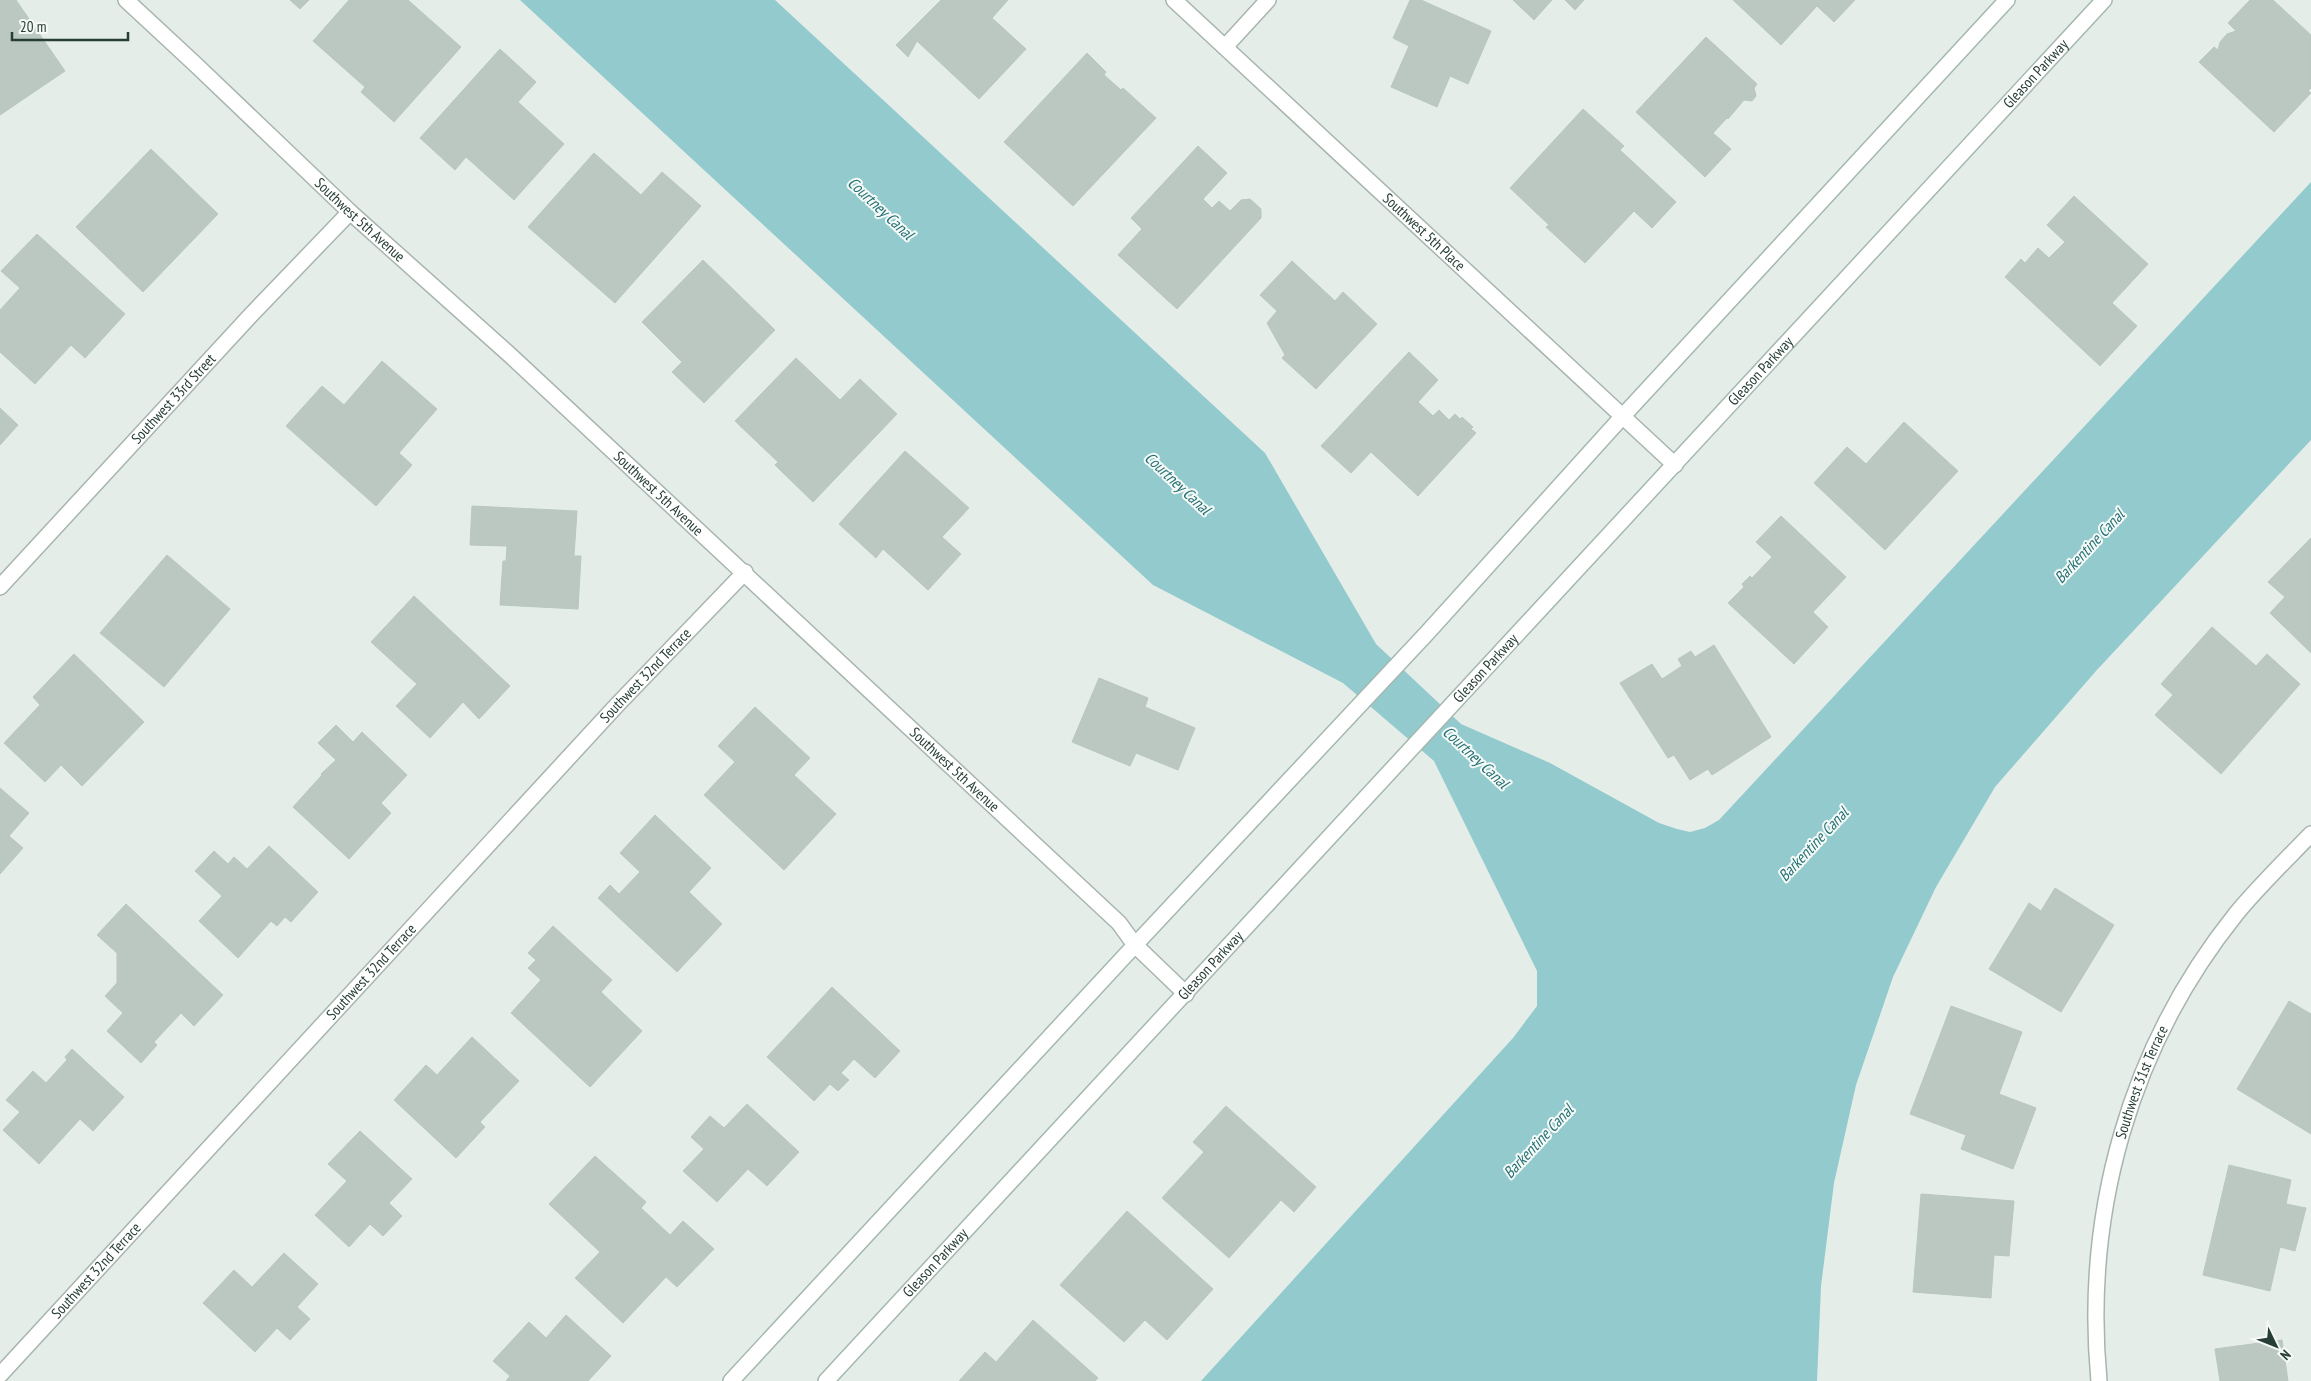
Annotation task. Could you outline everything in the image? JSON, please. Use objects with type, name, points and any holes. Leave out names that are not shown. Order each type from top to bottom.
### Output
[{"type":"street","name":"Southwest 5th Avenue","points":[[126,0],[350,212],[511,356],[745,572],[1119,923],[1134,945],[1186,994]]},
{"type":"street","name":"Southwest 5th Place","points":[[1174,0],[1675,465]]},
{"type":"street","points":[[1226,47],[1268,0]]},
{"type":"street","points":[[731,1381],[1134,945],[1428,632],[1622,417],[2007,0]]},
{"type":"street","name":"Gleason Parkway","points":[[826,1381],[1476,681],[2104,0]]},
{"type":"street","name":"Southwest 33rd Street","points":[[0,587],[250,316],[350,212]]},
{"type":"street","name":"Southwest 32nd Terrace","points":[[0,1376],[616,705],[745,572]]},
{"type":"street","name":"Southwest 31st Terrace","points":[[2099,1380],[2096,1266],[2107,1189],[2127,1115],[2155,1044],[2192,976],[2237,914],[2311,834]]},
{"type":"water","points":[[520,0],[775,0],[1265,453],[1376,644],[1461,724],[1550,763],[1659,823],[1690,832],[1705,828],[1719,820],[2311,182],[2311,440],[2096,671],[1995,787],[1936,887],[1893,977],[1856,1085],[1834,1183],[1821,1286],[1817,1381],[1201,1381],[1513,1038],[1537,1006],[1537,971],[1434,761],[1343,683],[1153,585]]},
{"type":"building","points":[[0,0],[16,0],[65,71],[0,115]]},
{"type":"building","points":[[290,0],[309,0],[300,9]]},
{"type":"building","points":[[349,0],[408,0],[461,47],[394,122],[361,92],[365,87],[313,41]]},
{"type":"building","points":[[941,0],[1008,0],[992,18],[1026,49],[979,99],[917,41],[908,57],[896,45]]},
{"type":"building","points":[[1410,0],[1421,0],[1491,31],[1468,84],[1450,76],[1437,107],[1391,87],[1409,46],[1393,38]]},
{"type":"building","points":[[1513,0],[1552,0],[1534,20]]},
{"type":"building","points":[[1565,0],[1584,0],[1575,10]]},
{"type":"building","points":[[1733,0],[1855,0],[1834,22],[1817,6],[1781,45]]},
{"type":"building","points":[[2250,0],[2273,0],[2311,35],[2311,88],[2308,91],[2311,93],[2274,132],[2199,62],[2214,47],[2218,50],[2220,42],[2227,34],[2236,31],[2228,23]]},
{"type":"building","points":[[1706,37],[1757,84],[1754,88],[1756,96],[1752,101],[1744,100],[1713,133],[1731,149],[1705,177],[1636,112]]},
{"type":"building","points":[[500,49],[536,82],[518,102],[564,144],[514,200],[466,157],[455,170],[420,138]]},
{"type":"building","points":[[1087,53],[1106,72],[1104,75],[1121,90],[1123,88],[1156,118],[1073,206],[1004,142]]},
{"type":"building","points":[[1583,109],[1624,146],[1620,150],[1676,202],[1652,228],[1634,211],[1585,263],[1546,227],[1549,225],[1510,188]]},
{"type":"building","points":[[1198,146],[1227,173],[1203,199],[1212,208],[1219,201],[1230,211],[1241,200],[1250,199],[1261,209],[1261,218],[1177,309],[1118,255],[1142,229],[1131,218]]},
{"type":"building","points":[[151,149],[218,214],[143,292],[76,227]]},
{"type":"building","points":[[594,153],[641,195],[662,172],[701,206],[615,303],[528,227]]},
{"type":"building","points":[[2074,196],[2148,264],[2112,303],[2137,326],[2100,366],[2005,277],[2021,259],[2025,263],[2038,248],[2049,258],[2065,242],[2047,225]]},
{"type":"building","points":[[37,234],[125,314],[85,358],[71,345],[35,384],[0,352],[0,310],[20,288],[1,271]]},
{"type":"building","points":[[703,260],[775,330],[704,403],[672,372],[682,362],[642,322]]},
{"type":"building","points":[[1292,261],[1335,301],[1343,292],[1377,324],[1316,389],[1282,358],[1285,355],[1267,323],[1277,311],[1260,295]]},
{"type":"building","points":[[1409,352],[1438,380],[1418,402],[1433,416],[1439,410],[1449,420],[1455,414],[1460,419],[1462,417],[1473,427],[1471,429],[1476,433],[1418,496],[1371,452],[1351,473],[1321,446]]},
{"type":"building","points":[[796,358],[840,400],[860,379],[897,414],[813,502],[775,465],[778,462],[735,421]]},
{"type":"building","points":[[382,361],[437,409],[399,453],[412,465],[376,506],[286,426],[322,386],[344,405]]},
{"type":"building","points":[[0,408],[18,425],[0,445]]},
{"type":"building","points":[[1904,422],[1958,471],[1885,550],[1814,483],[1847,447],[1866,464]]},
{"type":"building","points":[[905,451],[969,508],[942,537],[961,554],[928,590],[883,549],[876,558],[839,524]]},
{"type":"building","points":[[472,506],[577,511],[574,556],[581,556],[578,609],[500,605],[503,561],[506,561],[507,546],[470,545]]},
{"type":"building","points":[[1781,516],[1846,577],[1813,612],[1828,627],[1794,664],[1728,603],[1744,587],[1742,584],[1750,576],[1752,578],[1772,557],[1756,542]]},
{"type":"building","points":[[2311,538],[2311,653],[2270,613],[2285,597],[2268,582]]},
{"type":"building","points":[[167,555],[230,609],[164,687],[100,633]]},
{"type":"building","points":[[414,596],[510,686],[479,719],[463,702],[430,738],[396,706],[417,684],[371,642]]},
{"type":"building","points":[[2212,627],[2256,666],[2267,654],[2300,684],[2221,774],[2155,715],[2173,695],[2161,684]]},
{"type":"building","points":[[1714,645],[1771,737],[1712,775],[1708,769],[1690,780],[1674,755],[1668,758],[1620,683],[1652,664],[1662,679],[1682,666],[1678,659],[1691,651],[1695,657]]},
{"type":"building","points":[[74,654],[144,722],[82,786],[61,765],[45,782],[4,743],[40,705],[33,697]]},
{"type":"building","points":[[1099,678],[1148,698],[1145,707],[1195,728],[1178,770],[1136,753],[1130,766],[1072,742]]},
{"type":"building","points":[[755,707],[810,758],[794,775],[836,814],[784,870],[704,795],[735,762],[718,746]]},
{"type":"building","points":[[336,725],[353,742],[362,732],[407,775],[381,803],[391,813],[349,859],[293,807],[321,774],[336,760],[318,743]]},
{"type":"building","points":[[0,788],[29,813],[9,836],[23,848],[0,874]]},
{"type":"building","points":[[655,815],[711,868],[689,892],[722,924],[677,972],[598,898],[610,885],[619,894],[640,872],[620,853]]},
{"type":"building","points":[[269,846],[318,892],[291,922],[285,917],[277,926],[271,921],[238,958],[199,921],[222,896],[195,871],[214,851],[228,864],[234,857],[247,869]]},
{"type":"building","points":[[2055,888],[2114,925],[2061,1012],[1989,969],[2029,903],[2041,911]]},
{"type":"building","points":[[126,904],[223,995],[194,1026],[181,1013],[154,1042],[157,1045],[141,1063],[107,1031],[123,1013],[105,996],[117,983],[117,953],[97,935]]},
{"type":"building","points":[[553,926],[612,980],[601,992],[642,1031],[590,1087],[511,1013],[541,980],[528,968],[536,960],[528,953]]},
{"type":"building","points":[[832,987],[900,1051],[875,1078],[854,1059],[841,1073],[849,1080],[838,1091],[830,1084],[814,1101],[767,1057]]},
{"type":"building","points":[[2289,1001],[2311,1014],[2311,1134],[2237,1089]]},
{"type":"building","points":[[1951,1006],[2022,1032],[1999,1094],[2036,1108],[2013,1169],[1961,1149],[1966,1135],[1910,1114]]},
{"type":"building","points":[[472,1037],[519,1081],[480,1122],[485,1127],[456,1158],[394,1100],[426,1065],[437,1075]]},
{"type":"building","points":[[72,1049],[124,1097],[93,1131],[80,1119],[39,1164],[3,1130],[20,1112],[6,1100],[33,1071],[46,1083],[67,1060],[65,1057]]},
{"type":"building","points":[[747,1104],[799,1152],[767,1186],[748,1169],[717,1202],[683,1171],[704,1149],[691,1137],[710,1116],[724,1128]]},
{"type":"building","points":[[1226,1106],[1316,1187],[1294,1212],[1281,1200],[1229,1258],[1162,1198],[1204,1152],[1193,1142]]},
{"type":"building","points":[[360,1131],[412,1179],[389,1203],[402,1216],[383,1236],[370,1224],[349,1247],[315,1215],[347,1181],[328,1164]]},
{"type":"building","points":[[595,1156],[646,1202],[641,1208],[670,1235],[683,1221],[714,1249],[677,1287],[666,1277],[623,1323],[575,1278],[600,1252],[549,1204]]},
{"type":"building","points":[[2229,1165],[2291,1180],[2286,1204],[2306,1208],[2295,1251],[2280,1247],[2270,1291],[2203,1275]]},
{"type":"building","points":[[1921,1194],[2014,1201],[2009,1256],[1994,1255],[1991,1298],[1913,1292]]},
{"type":"building","points":[[1127,1211],[1213,1289],[1167,1340],[1145,1320],[1124,1342],[1060,1285]]},
{"type":"building","points":[[284,1253],[318,1284],[297,1307],[310,1319],[290,1340],[277,1328],[255,1352],[203,1303],[234,1270],[252,1287]]},
{"type":"building","points":[[566,1315],[611,1356],[588,1381],[506,1381],[510,1376],[493,1361],[529,1322],[546,1338]]},
{"type":"building","points":[[1033,1320],[1098,1378],[1095,1381],[959,1381],[985,1352],[996,1362]]},
{"type":"building","points":[[2282,1340],[2288,1381],[2220,1381],[2215,1349]]},
{"type":"water label","name":"Courtney Canal","points":[[881,208]]},
{"type":"water label","name":"Courtney Canal","points":[[1178,483]]},
{"type":"water label","name":"Barkentine Canal","points":[[2089,546]]},
{"type":"water label","name":"Courtney Canal","points":[[1476,757]]},
{"type":"water label","name":"Barkentine Canal","points":[[1813,844]]},
{"type":"water label","name":"Barkentine Canal","points":[[1538,1141]]}]
